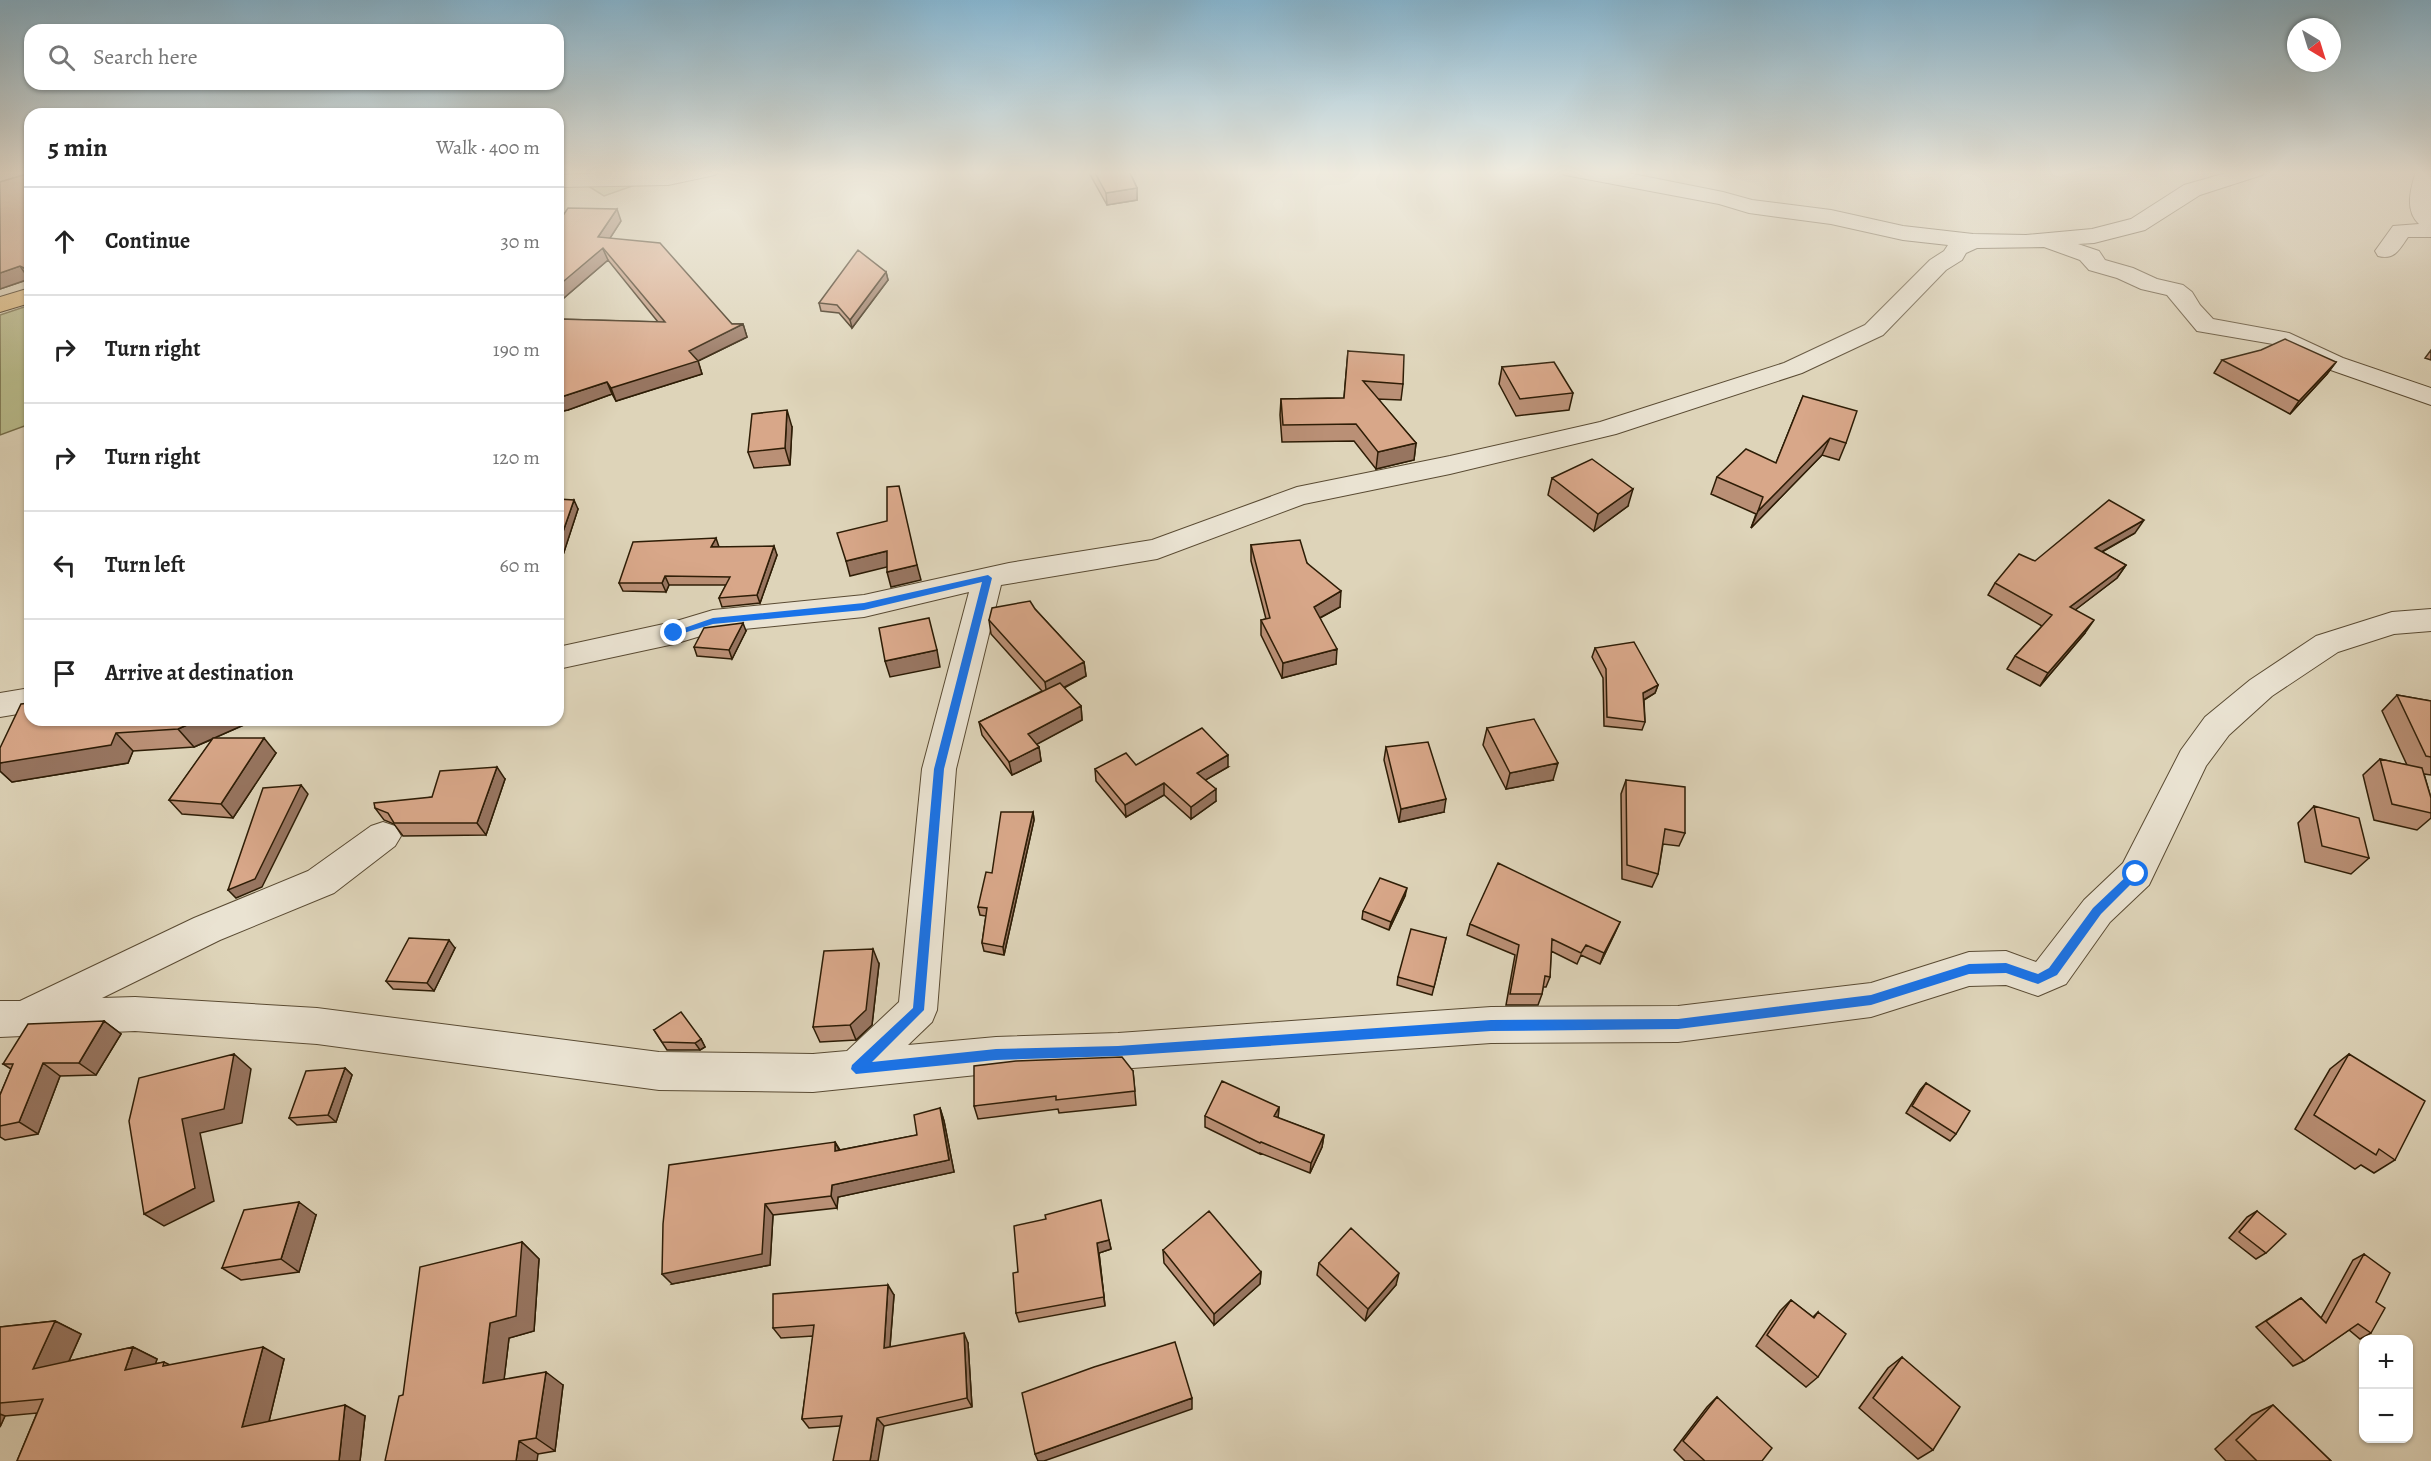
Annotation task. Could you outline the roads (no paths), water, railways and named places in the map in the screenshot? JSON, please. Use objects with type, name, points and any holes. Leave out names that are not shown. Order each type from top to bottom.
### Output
[{"type":"main road","points":[[0,305],[24,297]]},
{"type":"street","points":[[1957,239],[1973,241],[2063,239]]},
{"type":"street","points":[[2386,251],[2395,239]]},
{"type":"street","points":[[564,657],[674,633],[713,621],[864,606],[988,578],[1156,549],[1298,496],[1450,465],[1607,428],[1793,368],[1874,330],[1938,265],[1954,255],[1956,249],[1973,241]]},
{"type":"street","points":[[2045,241],[2091,256],[2092,261],[2097,265],[2125,273],[2149,284],[2175,290],[2184,297],[2189,308],[2206,326],[2280,338],[2334,363],[2431,397]]},
{"type":"street","points":[[856,1069],[918,1010],[939,769],[988,578]]},
{"type":"street","points":[[11,1019],[135,1014],[317,1026],[659,1071],[813,1073],[996,1055],[1118,1051],[1491,1025],[1678,1024],[1871,1000],[1969,969],[2006,968],[2038,979],[2053,972],[2097,911],[2136,874],[2193,759],[2217,726],[2261,688],[2327,644],[2392,622],[2431,620]]},
{"type":"street","points":[[0,705],[24,701]]},
{"type":"street","points":[[11,1019],[207,929],[321,882],[382,836]]}]
